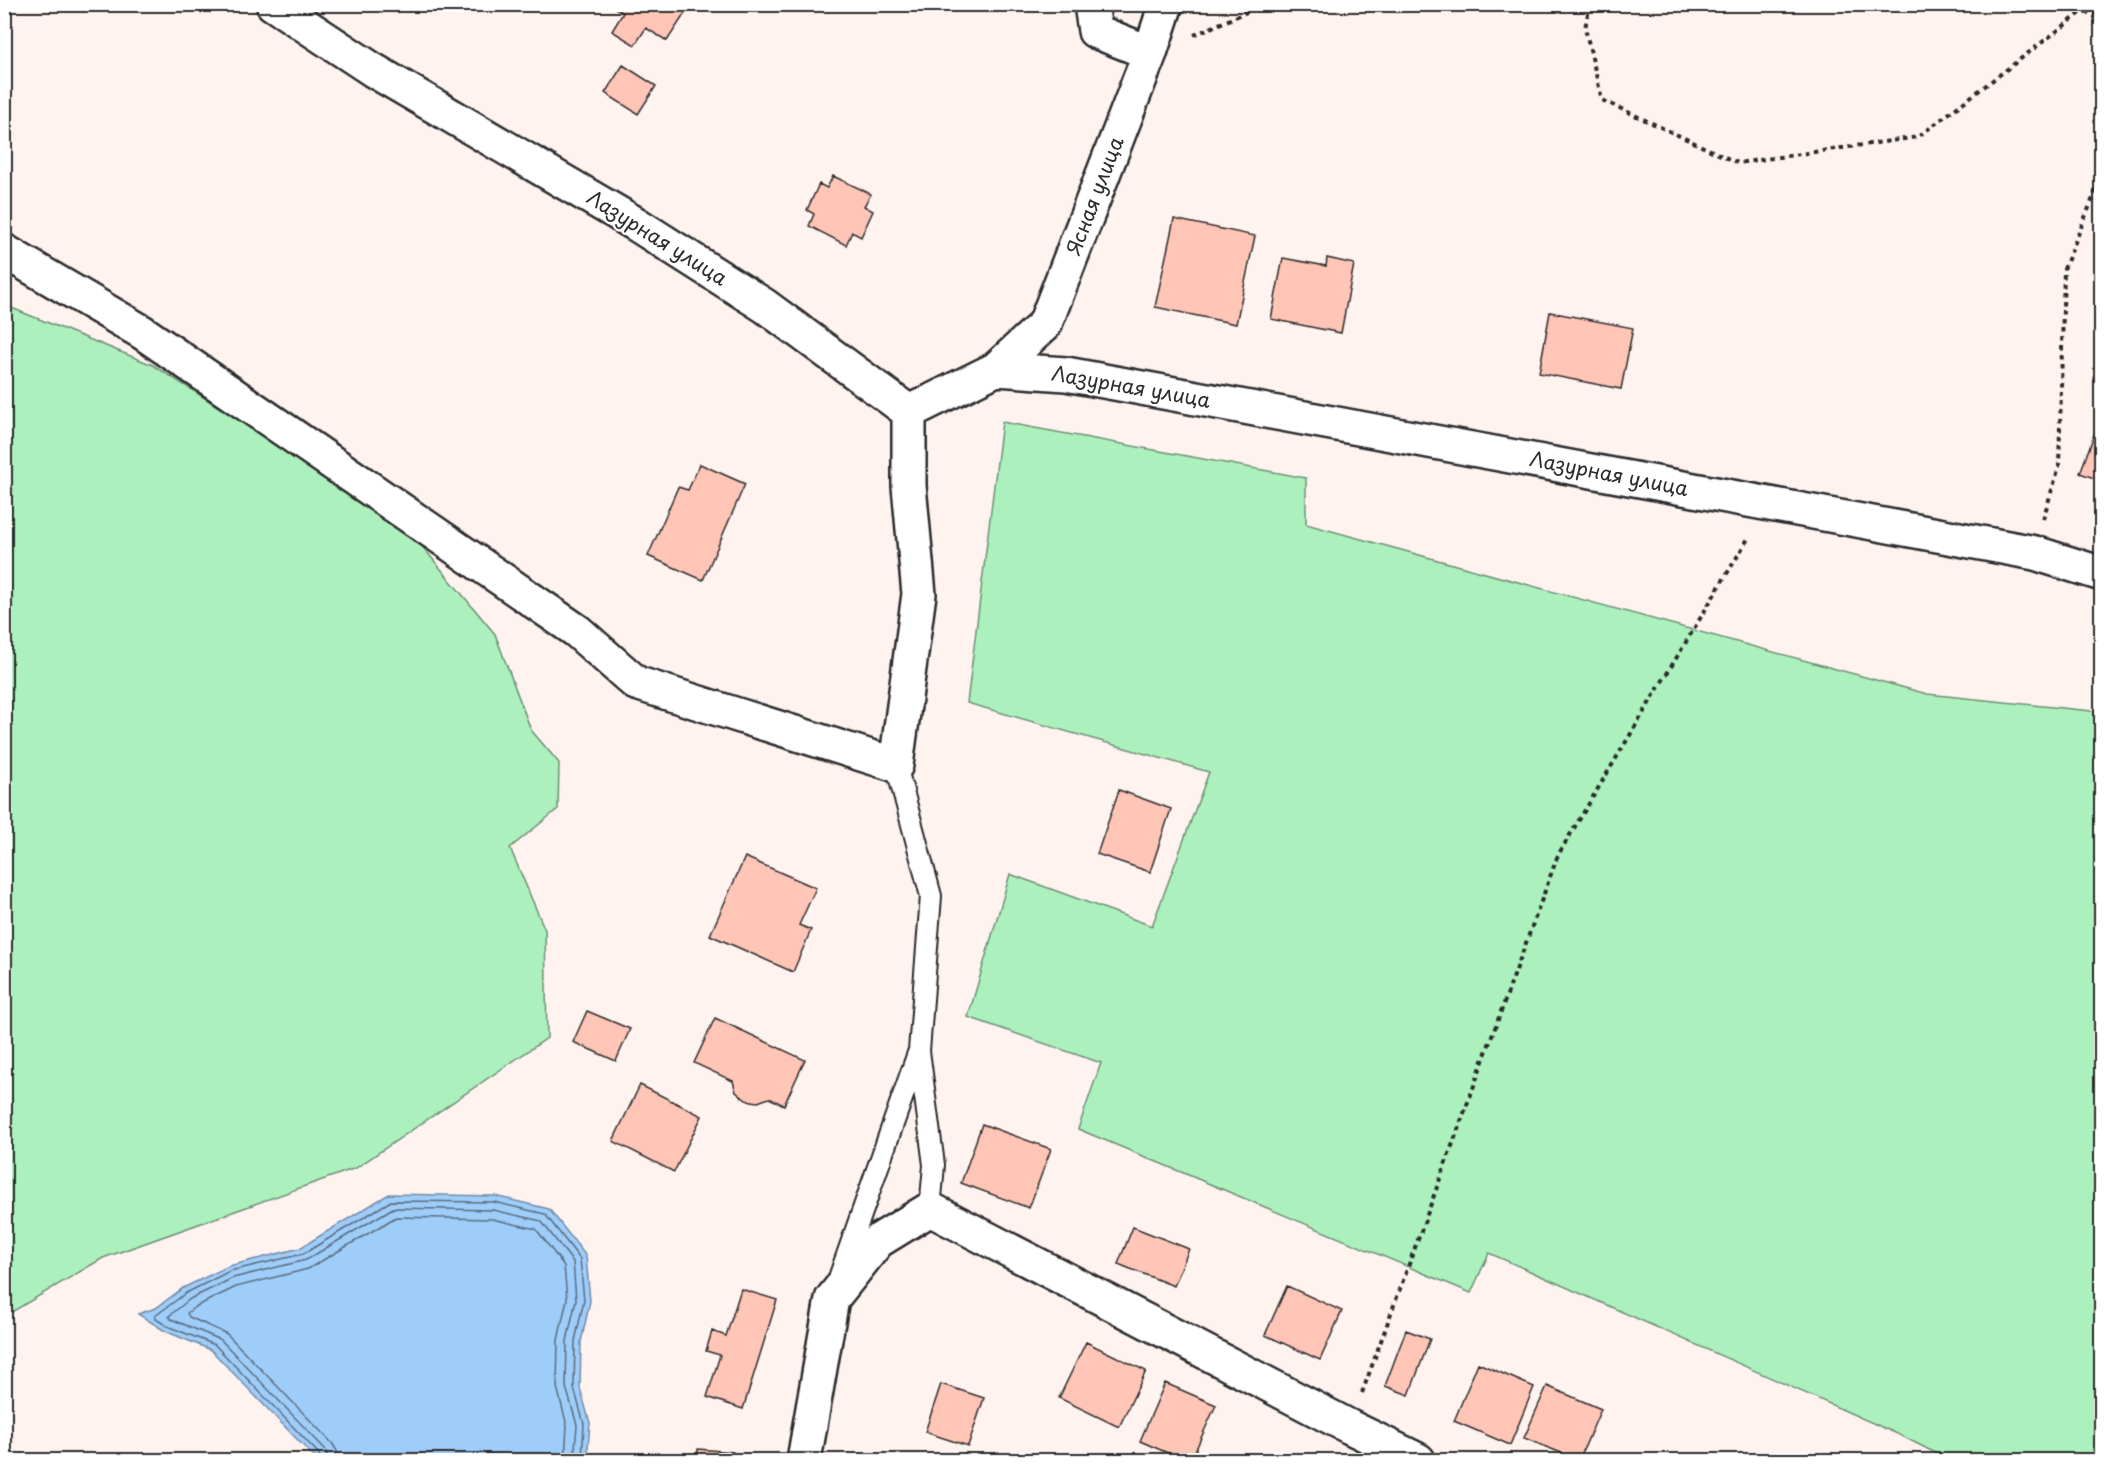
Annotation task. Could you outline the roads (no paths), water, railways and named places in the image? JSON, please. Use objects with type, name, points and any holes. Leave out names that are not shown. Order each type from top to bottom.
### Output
[{"type":"street","name":"Лазурная улица","points":[[273,4],[373,70],[636,224],[765,306],[909,412]]},
{"type":"street","points":[[1091,4],[1095,31],[1150,53]]},
{"type":"street","name":"Ясная улица","points":[[996,369],[1045,324],[1150,53],[1166,4]]},
{"type":"street","points":[[4,251],[152,339],[577,631],[636,683],[896,765],[920,594],[909,486],[909,412],[996,369]]},
{"type":"street","name":"Лазурная улица","points":[[996,369],[1066,374],[2035,553],[2102,574]]},
{"type":"street","points":[[804,1461],[832,1299],[878,1241],[930,1209],[1350,1428],[1418,1461]]},
{"type":"lane","points":[[896,765],[931,897],[919,1051],[934,1165],[930,1209]]},
{"type":"lane","points":[[832,1299],[919,1051]]},
{"type":"water","points":[[389,1194],[495,1196],[549,1209],[586,1256],[590,1301],[581,1342],[580,1388],[590,1423],[587,1460],[317,1460],[211,1350],[165,1331],[138,1314],[156,1308],[183,1288],[229,1266],[300,1248]]}]
